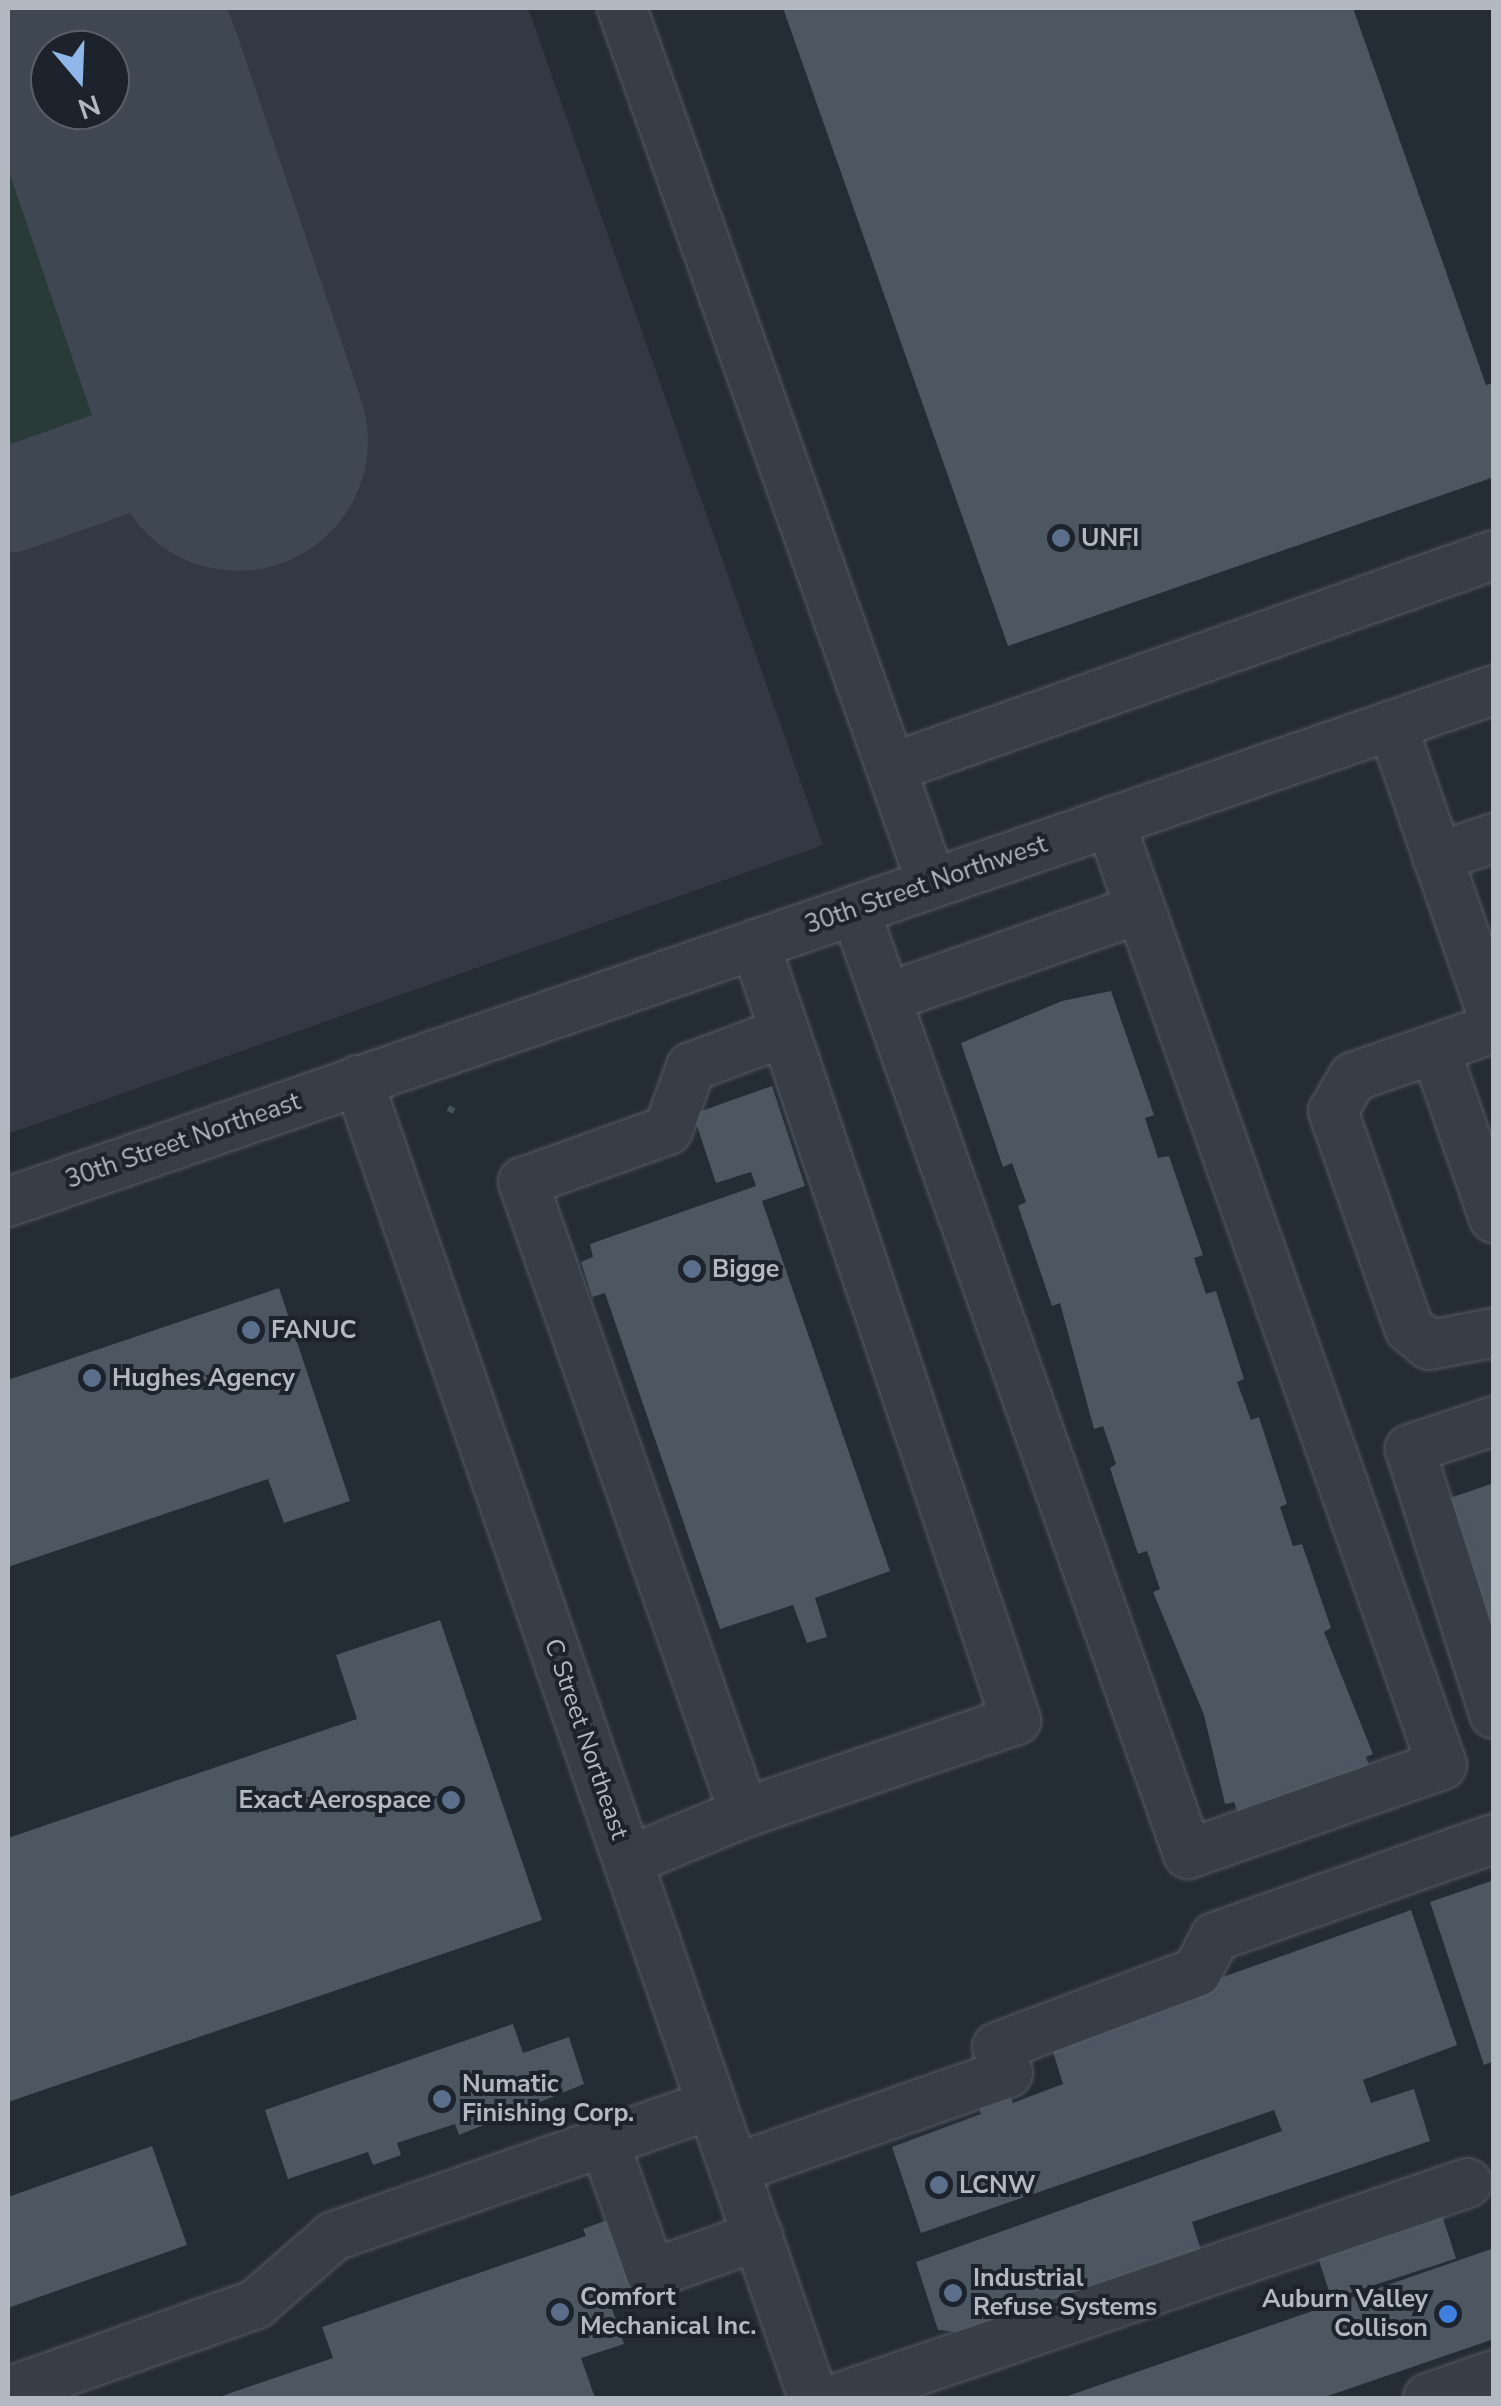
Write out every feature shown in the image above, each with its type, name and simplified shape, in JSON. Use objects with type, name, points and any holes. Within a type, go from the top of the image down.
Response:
[{"type":"street","points":[[622,8],[932,884]]},
{"type":"street","points":[[892,768],[1494,555]]},
{"type":"street","name":"30th Street Northwest","points":[[358,1080],[1494,690]]},
{"type":"street","points":[[1392,725],[1438,857],[1479,927],[1494,1018]]},
{"type":"street","points":[[854,910],[1188,1854],[1224,1842],[1442,1765],[1110,822]]},
{"type":"street","points":[[1438,857],[1494,838]]},
{"type":"street","points":[[886,998],[1140,908]]},
{"type":"street","points":[[628,1861],[744,1813],[1016,1720],[755,944]]},
{"type":"street","points":[[1494,1028],[1353,1077],[1334,1112],[1409,1328],[1429,1345],[1494,1332]]},
{"type":"street","points":[[744,1813],[523,1182],[668,1130],[691,1067],[785,1032]]},
{"type":"street","points":[[1435,1048],[1494,1218]]},
{"type":"street","name":"30th Street Northeast","points":[[8,1202],[358,1080]]},
{"type":"street","name":"C Street Northeast","points":[[358,1080],[814,2398]]},
{"type":"street","points":[[1494,1421],[1410,1449],[1494,1714]]},
{"type":"street","points":[[734,2169],[1008,2073],[996,2048],[1197,1972],[1216,1938],[1494,1839]]},
{"type":"street","points":[[8,2392],[256,2304],[334,2236],[712,2104]]},
{"type":"street","points":[[604,2142],[651,2274],[758,2236]]},
{"type":"street","points":[[838,2398],[1466,2183]]},
{"type":"street","points":[[1428,2398],[1494,2375]]},
{"type":"shaded area","points":[[8,8],[528,8],[823,845],[8,1134]]},
{"type":"shaded area","points":[[8,8],[30,73],[30,130],[49,130],[148,421],[8,484]]},
{"type":"building","points":[[783,8],[1353,8],[1486,385],[1494,383],[1494,477],[1008,646]]},
{"type":"building","points":[[1111,991],[1154,1115],[1145,1118],[1158,1158],[1169,1156],[1203,1255],[1194,1258],[1206,1294],[1216,1291],[1244,1379],[1237,1382],[1251,1420],[1259,1417],[1287,1504],[1280,1507],[1293,1546],[1302,1544],[1331,1628],[1324,1632],[1373,1754],[1366,1757],[1373,1776],[1241,1822],[1234,1802],[1225,1804],[1204,1715],[1153,1592],[1160,1589],[1147,1551],[1138,1554],[1110,1468],[1116,1464],[1103,1426],[1094,1429],[1060,1303],[1052,1306],[1018,1206],[1026,1202],[1012,1163],[1003,1167],[961,1043],[1062,1001]]},
{"type":"building","points":[[772,1086],[805,1186],[762,1201],[890,1571],[815,1598],[827,1637],[807,1643],[793,1605],[720,1629],[605,1293],[592,1297],[581,1262],[593,1257],[590,1244],[756,1186],[751,1172],[716,1183],[693,1114]]},
{"type":"building","points":[[279,1288],[350,1501],[284,1523],[268,1479],[8,1567],[8,1380]]},
{"type":"building","points":[[1494,1483],[1494,1659],[1438,1502]]},
{"type":"building","points":[[440,1620],[542,1920],[8,2102],[8,1838],[357,1719],[336,1655]]},
{"type":"building","points":[[1494,1880],[1494,2061],[1484,2065],[1430,1902]]},
{"type":"building","points":[[1411,1910],[1457,2045],[1363,2080],[1371,2103],[1414,2089],[1430,2141],[1192,2222],[1201,2250],[958,2332],[938,2330],[916,2262],[1282,2131],[1274,2110],[921,2233],[892,2147],[981,2114],[978,2103],[1009,2094],[1013,2103],[1063,2084],[1049,2039]]},
{"type":"building","points":[[513,2024],[523,2053],[569,2037],[584,2084],[459,2135],[455,2124],[397,2143],[401,2155],[373,2165],[368,2152],[288,2179],[265,2110]]},
{"type":"building","points":[[152,2146],[187,2245],[8,2308],[8,2197]]},
{"type":"building","points":[[1440,2209],[1456,2258],[1331,2299],[1315,2249]]},
{"type":"building","points":[[610,2219],[633,2289],[608,2297],[624,2344],[581,2358],[595,2398],[216,2398],[333,2358],[322,2327],[586,2236],[583,2229]]},
{"type":"building","points":[[1494,2248],[1494,2339],[1322,2398],[1062,2398]]},
{"type":"taxiway","points":[[8,500],[231,421]]},
{"type":"runway","points":[[130,124],[238,441]]},
{"type":"place","name":"UNFI","points":[[1061,538]]},
{"type":"place","name":"Bigge","points":[[692,1269]]},
{"type":"place","name":"FANUC","points":[[251,1330]]},
{"type":"place","name":"Hughes Agency","points":[[92,1378]]},
{"type":"place","name":"Exact Aerospace","points":[[451,1800]]},
{"type":"place","name":"Numatic Finishing Corp.","points":[[442,2099]]},
{"type":"place","name":"LCNW","points":[[939,2185]]},
{"type":"place","name":"Industrial Refuse Systems","points":[[953,2293]]},
{"type":"place","name":"Comfort Mechanical Inc.","points":[[560,2312]]},
{"type":"place","name":"Auburn Valley Collison","points":[[1448,2314]]}]
